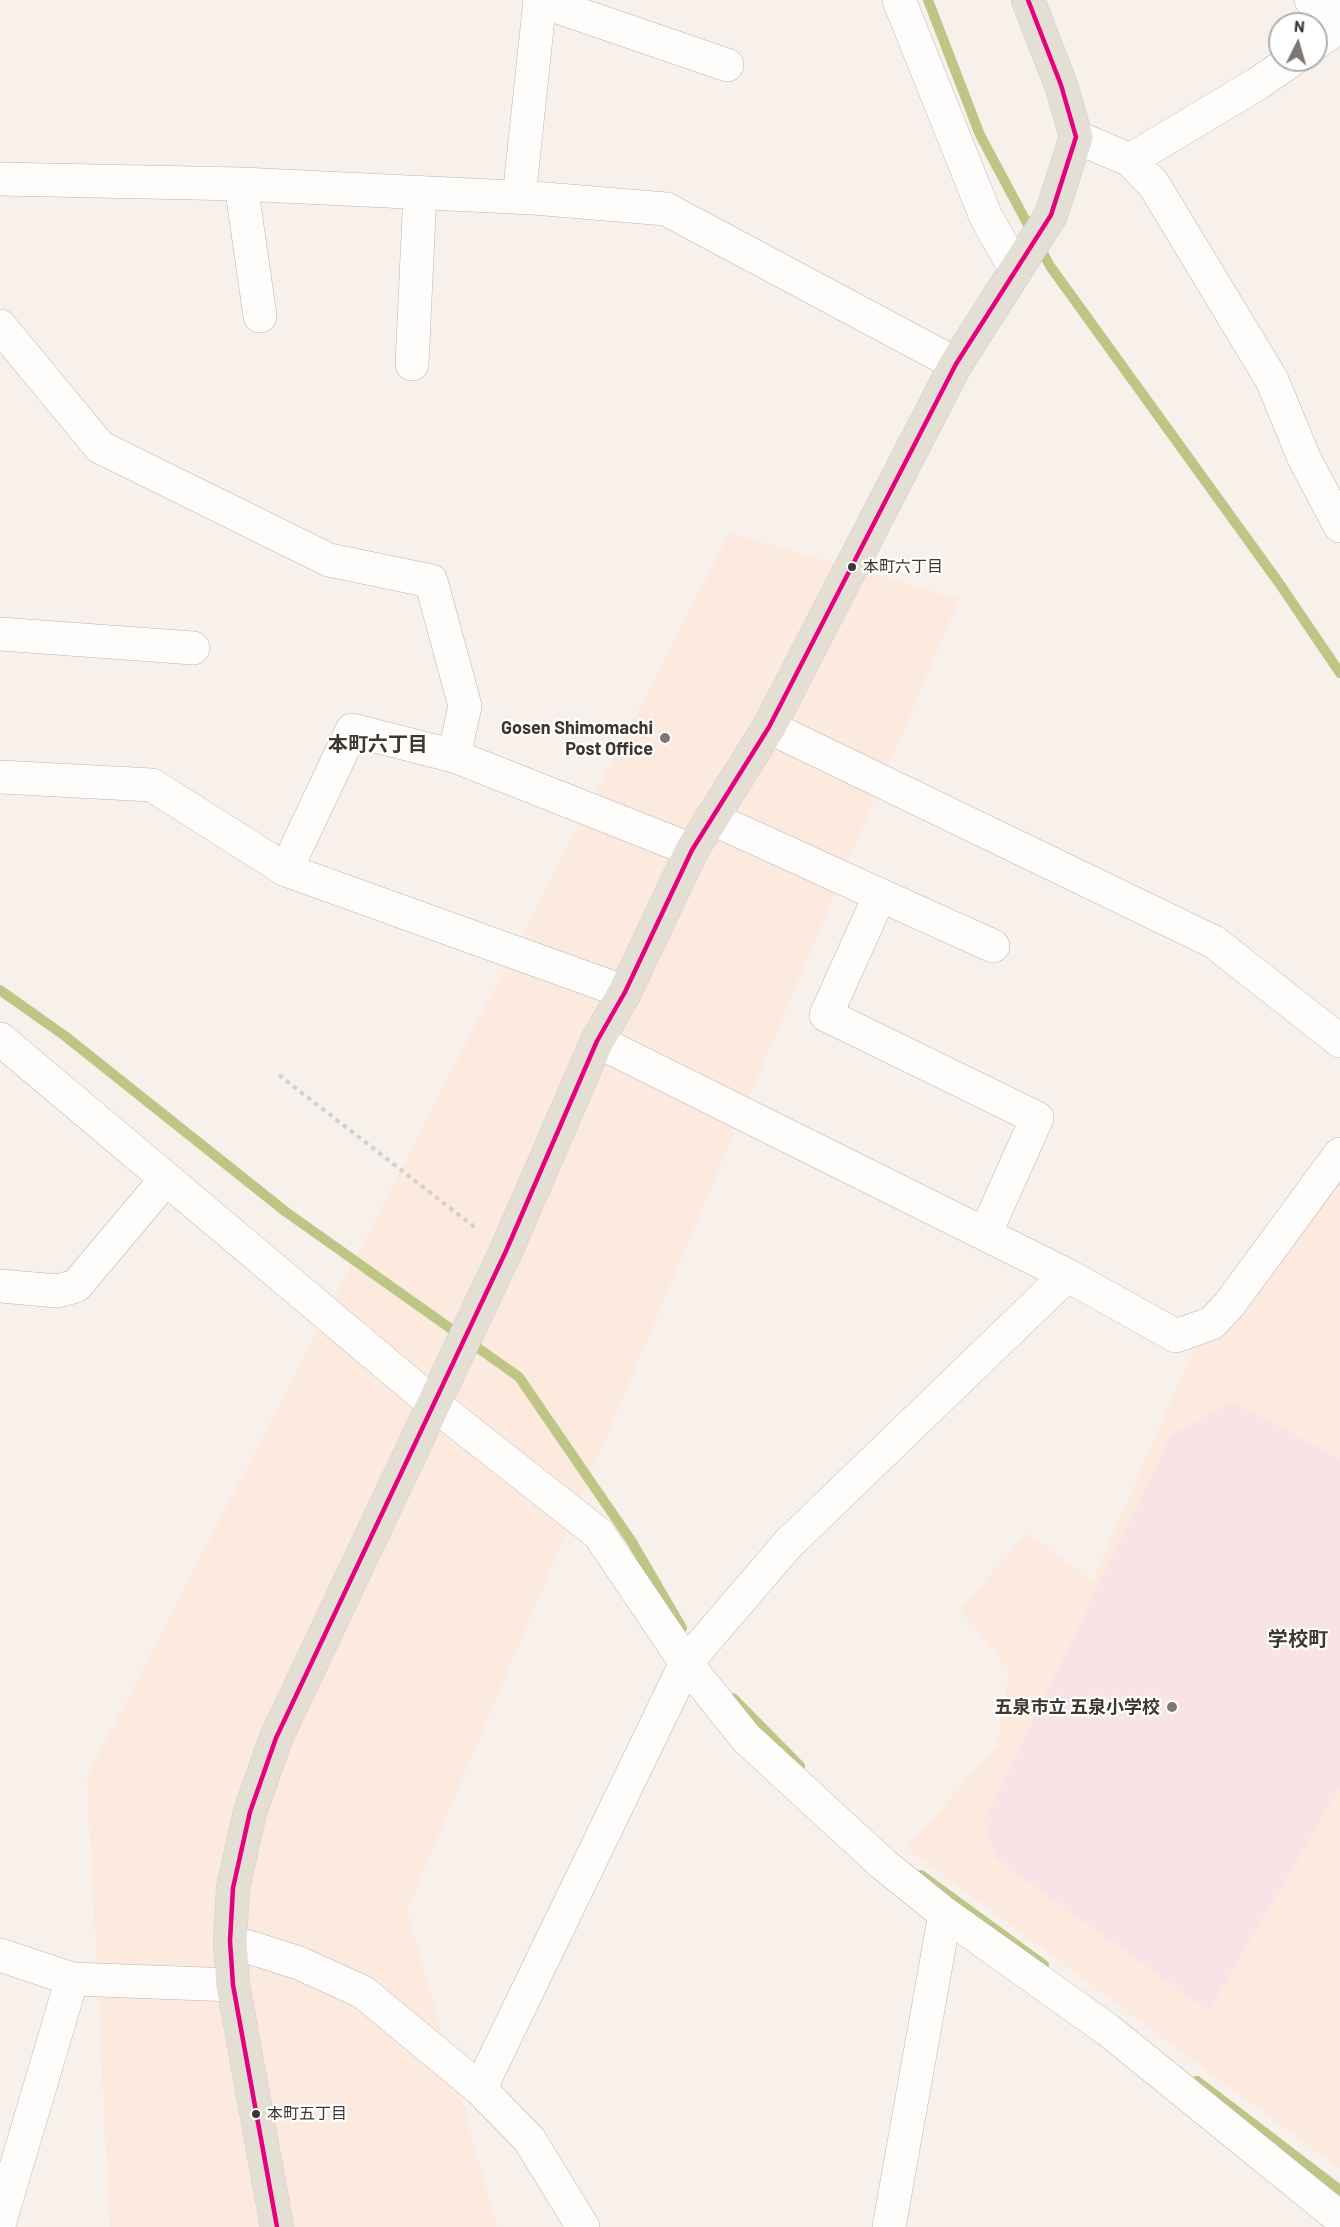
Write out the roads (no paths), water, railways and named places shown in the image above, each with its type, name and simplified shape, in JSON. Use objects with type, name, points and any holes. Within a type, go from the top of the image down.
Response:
[{"type":"main road","points":[[277,2227],[233,1985],[230,1941],[234,1888],[250,1812],[276,1738],[506,1251],[597,1041],[625,992],[692,850],[769,727],[956,364],[1051,215],[1076,137],[1061,85],[1028,0]]},
{"type":"street","points":[[519,198],[540,0],[727,65]]},
{"type":"street","points":[[899,0],[986,217],[1016,270]]},
{"type":"street","points":[[1311,0],[1340,16]]},
{"type":"street","points":[[1130,160],[1274,72]]},
{"type":"street","points":[[1076,137],[1130,160],[1154,185],[1272,380],[1304,458],[1340,526]]},
{"type":"street","points":[[0,179],[241,184],[519,198],[666,209],[956,364]]},
{"type":"street","points":[[241,184],[260,316]]},
{"type":"street","points":[[412,364],[420,194]]},
{"type":"street","points":[[0,326],[100,447],[329,560],[431,581],[465,706],[454,756]]},
{"type":"street","points":[[0,634],[193,648]]},
{"type":"street","points":[[769,727],[1214,942],[1340,1041]]},
{"type":"street","points":[[286,870],[352,730],[454,756],[692,850]]},
{"type":"street","points":[[0,777],[152,785],[286,870],[625,992]]},
{"type":"street","points":[[711,818],[993,946]]},
{"type":"street","points":[[880,895],[826,1015],[1037,1118],[985,1234]]},
{"type":"street","points":[[0,1039],[435,1405],[599,1534],[686,1663],[746,1738],[883,1864],[945,1914],[1108,2030],[1340,2218]]},
{"type":"street","points":[[597,1041],[1067,1275],[1176,1336],[1212,1323],[1229,1305],[1340,1154]]},
{"type":"street","points":[[0,1286],[57,1291],[76,1286],[166,1179]]},
{"type":"street","points":[[480,2089],[686,1663],[788,1544],[1067,1275]]},
{"type":"street","points":[[889,2227],[945,1914]]},
{"type":"street","points":[[230,1941],[299,1963],[363,1992],[480,2089],[529,2139],[583,2227]]},
{"type":"street","points":[[0,1955],[72,1979],[233,1985]]},
{"type":"street","points":[[0,2222],[72,1979]]},
{"type":"waterway","points":[[928,0],[980,135],[1050,266],[1279,583],[1340,673]]},
{"type":"waterway","points":[[0,990],[65,1036],[286,1212],[519,1377],[632,1542],[682,1628]]},
{"type":"waterway","points":[[733,1698],[800,1766]]},
{"type":"waterway","points":[[921,1875],[1044,1965]]},
{"type":"waterway","points":[[1197,2081],[1340,2190]]},
{"type":"place","name":"本町六丁目","points":[[852,567]]},
{"type":"place","name":"Gosen Shimomachi Post Office","points":[[665,738]]},
{"type":"place","name":"五泉市立 五泉小学校","points":[[1172,1707]]},
{"type":"place","name":"本町五丁目","points":[[256,2114]]},
{"type":"district","name":"本町六丁目","points":[[378,744]]},
{"type":"district","name":"学校町","points":[[1298,1639]]}]
